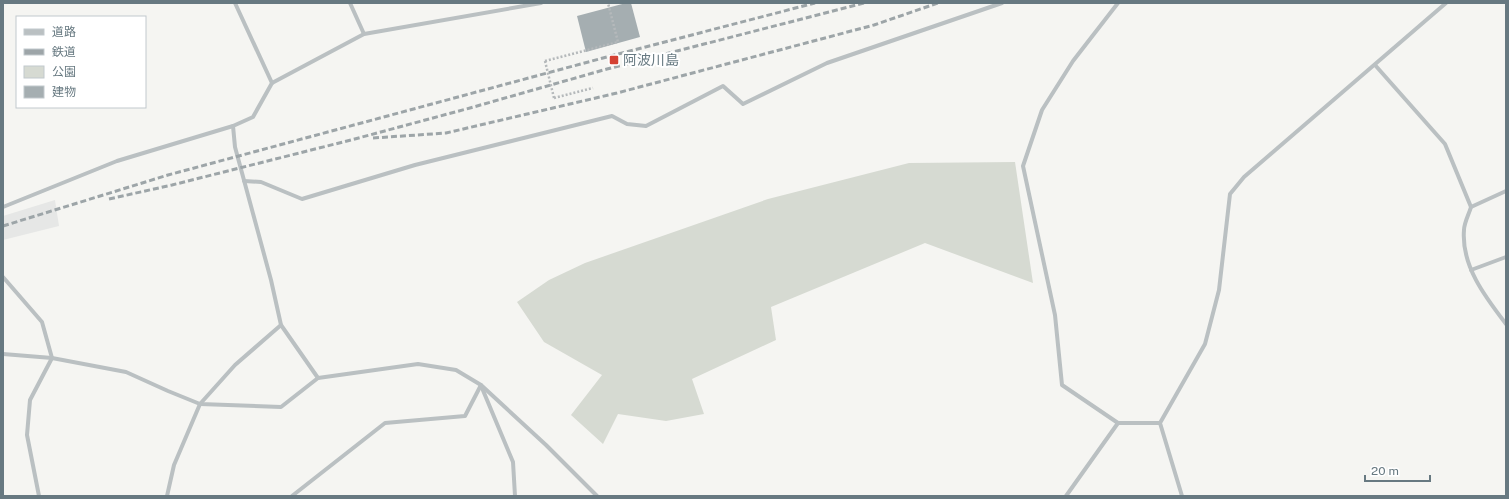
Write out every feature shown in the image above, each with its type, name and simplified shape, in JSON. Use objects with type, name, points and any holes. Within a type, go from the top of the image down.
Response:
[{"type":"street","points":[[235,3],[272,83]]},
{"type":"street","points":[[350,3],[364,34]]},
{"type":"street","points":[[3,207],[117,161],[233,126],[253,117],[272,83],[364,34],[541,3]]},
{"type":"street","points":[[244,181],[261,182],[302,199],[415,165],[612,116],[627,124],[646,126],[722,86],[743,104],[827,63],[1002,3]]},
{"type":"street","points":[[1118,3],[1073,61],[1042,110],[1023,166],[1055,315],[1062,385],[1118,423],[1160,424]]},
{"type":"street","points":[[1182,496],[1160,424],[1205,344],[1219,290],[1230,194],[1244,177],[1446,3]]},
{"type":"street","points":[[1375,65],[1445,144],[1471,207],[1464,229],[1465,252],[1471,270],[1491,305],[1506,324]]},
{"type":"street","points":[[233,126],[235,147],[272,280],[281,325],[318,378]]},
{"type":"street","points":[[1471,207],[1506,191]]},
{"type":"street","points":[[1471,270],[1506,257]]},
{"type":"street","points":[[3,278],[42,322],[52,358],[30,400],[27,435],[38,496]]},
{"type":"street","points":[[166,496],[174,465],[200,404],[235,366],[281,325]]},
{"type":"street","points":[[3,354],[52,358],[126,372],[200,404],[281,407],[318,378],[418,364],[456,370],[481,385],[546,445],[597,496]]},
{"type":"street","points":[[292,496],[385,423],[465,416],[481,385]]},
{"type":"street","points":[[481,385],[514,462],[515,496]]},
{"type":"street","points":[[1066,496],[1118,423]]},
{"type":"path","points":[[593,88],[554,98],[545,61],[618,42],[608,3]]},
{"type":"shaded area","points":[[55,200],[59,226],[3,240],[3,216]]},
{"type":"green space","points":[[1015,162],[1033,283],[925,243],[771,307],[776,340],[692,379],[704,414],[666,421],[618,414],[603,444],[571,415],[602,375],[544,342],[517,302],[549,280],[585,263],[768,199],[909,163]]},
{"type":"building","points":[[631,3],[640,37],[586,52],[577,16]]},
{"type":"railway","points":[[3,226],[168,175],[603,58],[815,3]]},
{"type":"railway","points":[[109,199],[172,185],[351,140],[607,69],[864,3]]},
{"type":"railway","points":[[373,138],[446,133],[617,93],[874,25],[938,3]]},
{"type":"place","name":"阿波川島","points":[[614,60]]}]
